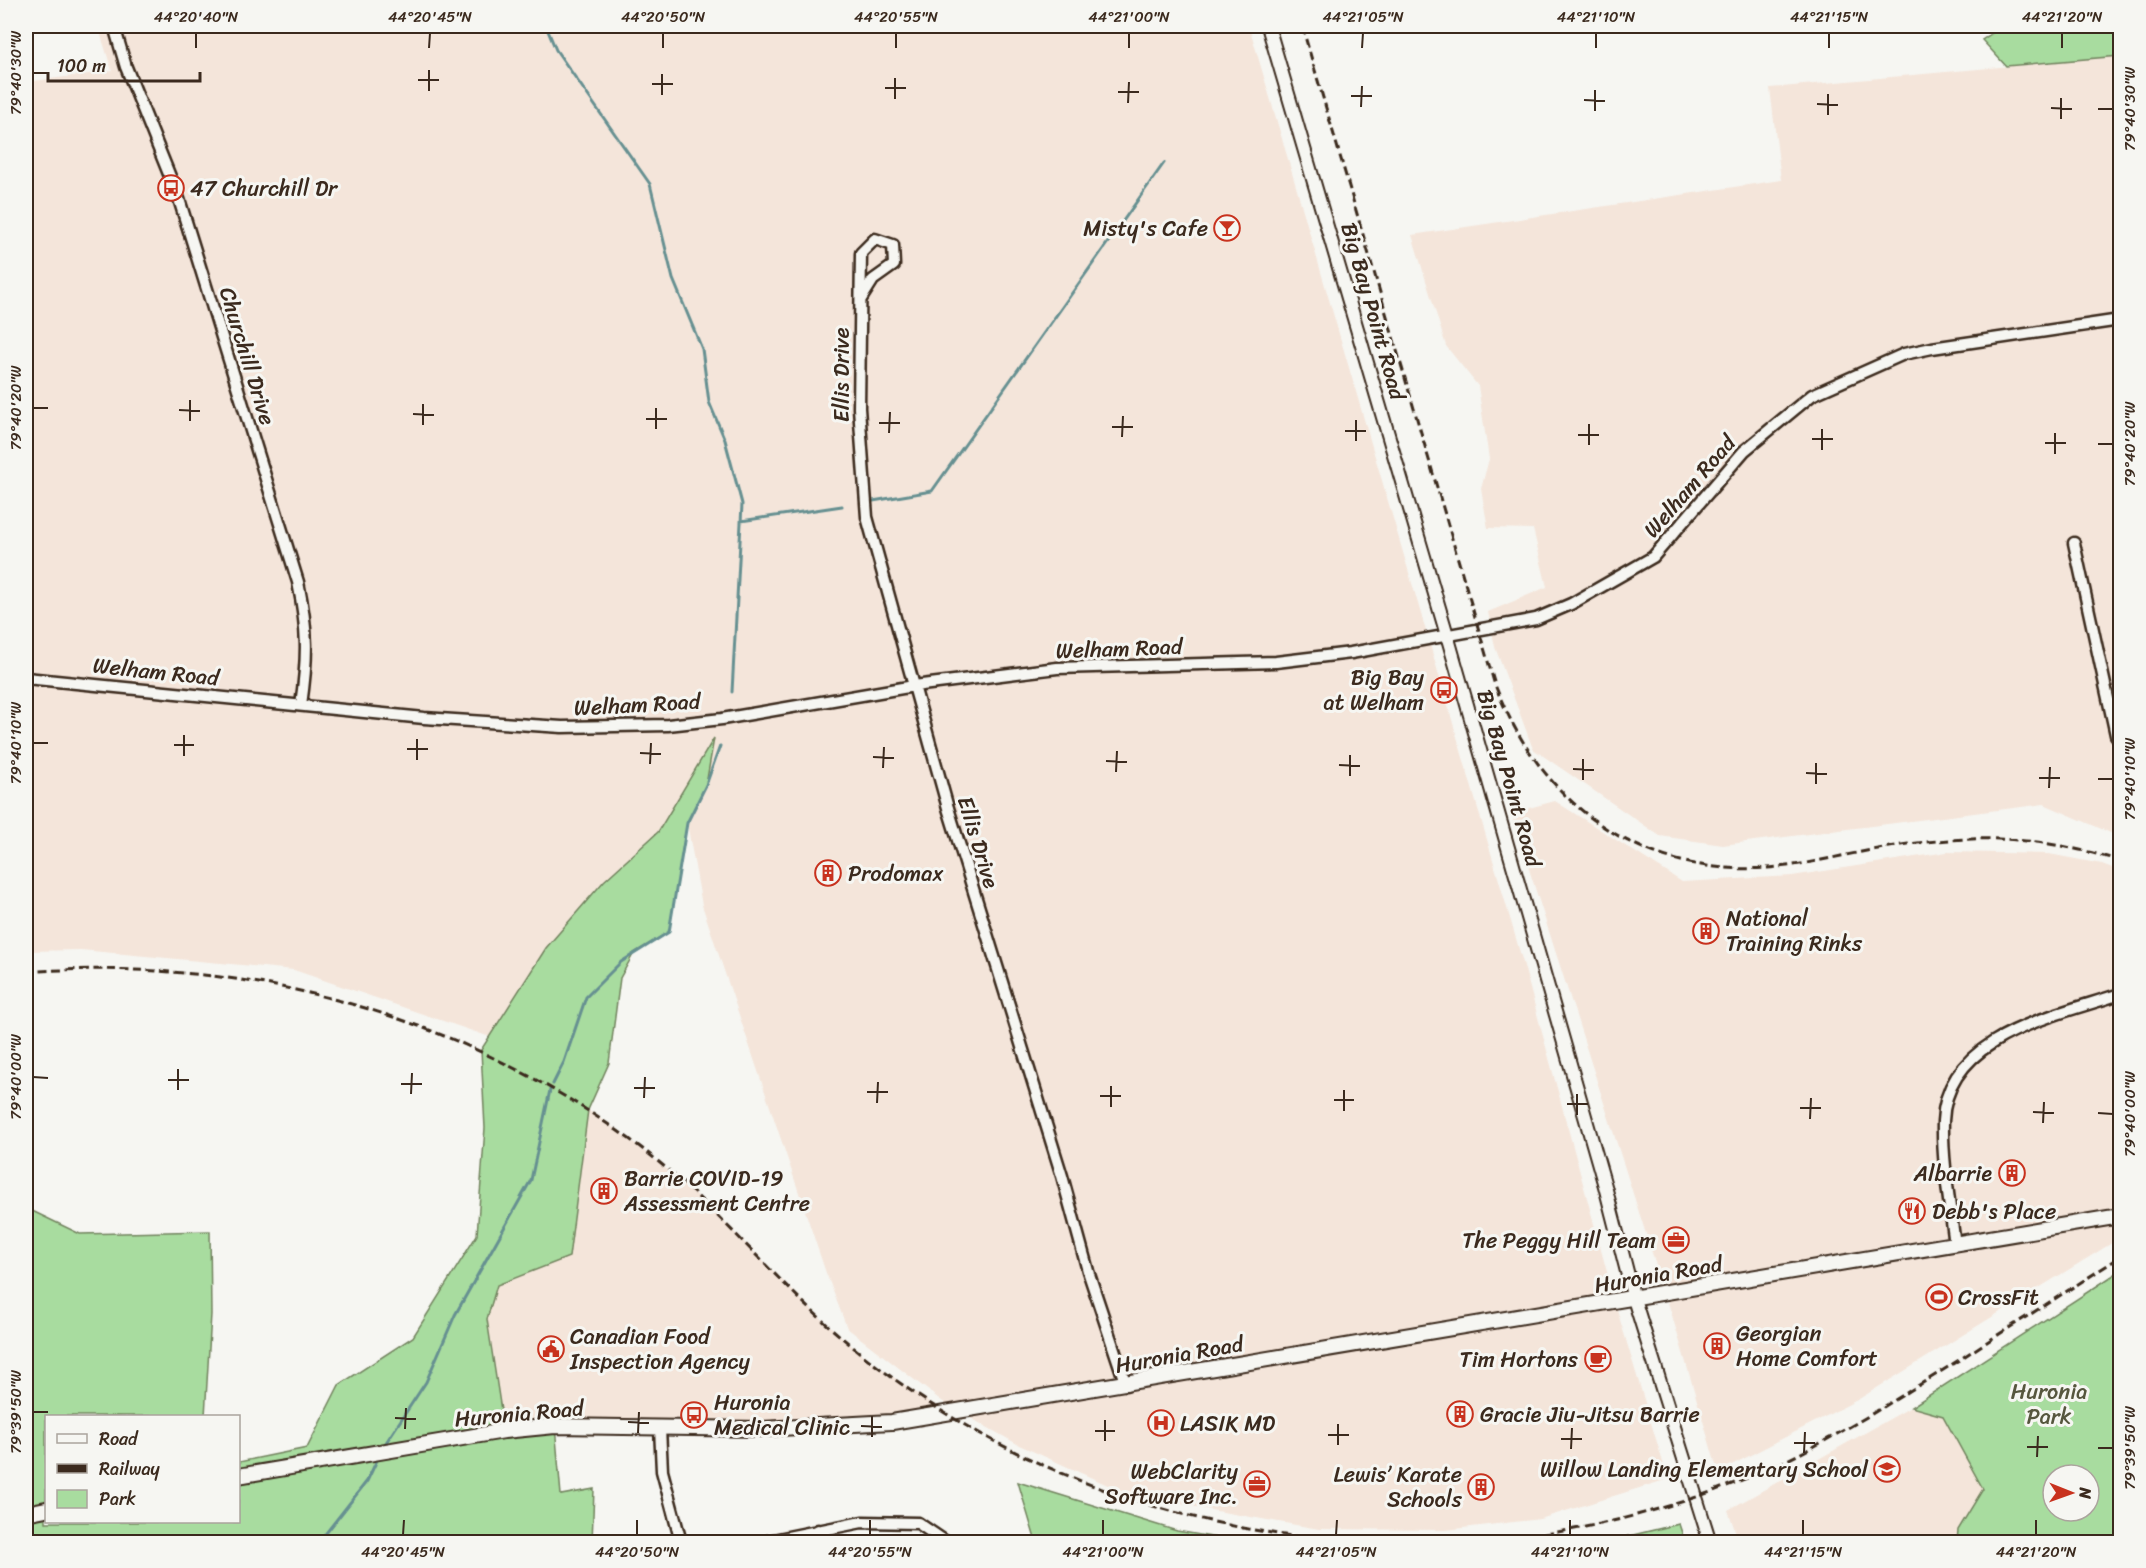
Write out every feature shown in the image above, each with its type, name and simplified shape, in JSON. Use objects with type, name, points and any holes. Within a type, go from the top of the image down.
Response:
[{"type":"main road","name":"Huronia Road","points":[[240,1476],[504,1431],[555,1426],[762,1429],[892,1422],[2121,1216]]},
{"type":"main road","points":[[26,1513],[45,1509]]},
{"type":"street","name":"Churchill Drive","points":[[114,26],[126,67],[179,199],[298,582],[307,625],[307,660],[301,705]]},
{"type":"street","name":"Big Bay Point Road","points":[[1268,26],[1447,635],[1601,1171],[1634,1299],[1710,1542]]},
{"type":"street","name":"Ellis Drive","points":[[861,299],[873,280],[894,265],[893,246],[875,239],[861,253],[859,408],[867,517],[948,808],[1062,1176],[1088,1271],[1126,1384]]},
{"type":"street","name":"Welham Road","points":[[26,678],[424,718],[562,727],[668,725],[722,719],[914,686],[1057,668],[1276,662],[1351,652],[1536,619],[1571,604],[1653,557],[1744,451],[1797,405],[1840,382],[1904,354],[2121,320]]},
{"type":"street","points":[[2074,543],[2116,735],[2121,740]]},
{"type":"street","points":[[1955,1245],[1945,1161],[1943,1119],[1953,1081],[1977,1052],[2010,1032],[2121,994]]},
{"type":"street","points":[[660,1428],[662,1471],[681,1542]]},
{"type":"street","points":[[763,1542],[862,1522],[918,1523],[946,1542]]},
{"type":"street","points":[[818,1530],[824,1542]]},
{"type":"shaded area","points":[[98,26],[1249,26],[1524,966],[1620,1320],[1668,1479],[1540,1519],[1446,1530],[1319,1529],[1211,1510],[1123,1492],[1019,1445],[947,1405],[847,1328],[825,1270],[702,905],[687,823],[706,785],[713,740],[658,832],[604,881],[546,948],[490,1037],[294,970],[81,950],[26,951],[26,82],[112,71]]},
{"type":"shaded area","points":[[2120,56],[2120,837],[2044,804],[1723,845],[1660,836],[1533,749],[1495,647],[1488,612],[1547,587],[1533,529],[1488,528],[1481,489],[1489,459],[1478,386],[1446,346],[1412,235],[1781,180],[1770,88]]},
{"type":"shaded area","points":[[1555,801],[1682,882],[1792,876],[1947,852],[2049,854],[2102,864],[2120,871],[2120,1238],[1859,1399],[1718,1472],[1671,1312],[1511,813]]},
{"type":"shaded area","points":[[588,1110],[628,1138],[691,1189],[810,1308],[861,1354],[946,1414],[892,1422],[504,1431],[487,1319],[497,1285],[569,1257]]},
{"type":"shaded area","name":"Willow Landing Elementary School","points":[[1911,1407],[1943,1415],[1983,1489],[1958,1529],[1957,1542],[1739,1542],[1728,1510]]},
{"type":"green space","points":[[2003,26],[2120,26],[2120,56],[2006,66],[1982,40]]},
{"type":"green space","points":[[714,738],[706,785],[687,823],[669,932],[634,953],[620,978],[609,1063],[588,1110],[569,1257],[497,1285],[487,1319],[504,1430],[555,1426],[561,1495],[594,1489],[592,1542],[26,1542],[26,1208],[80,1234],[210,1231],[211,1314],[205,1415],[45,1415],[45,1523],[240,1523],[240,1462],[307,1448],[339,1385],[413,1337],[477,1235],[485,1128],[481,1050],[546,948],[604,881],[658,832]]},
{"type":"green space","name":"Huronia Park","points":[[2120,1271],[2120,1542],[1957,1542],[1958,1530],[1983,1489],[1943,1416],[1911,1407]]},
{"type":"green space","points":[[1018,1482],[1177,1531],[1241,1542],[1036,1542]]},
{"type":"green space","points":[[1679,1524],[1685,1542],[1604,1542]]},
{"type":"waterway","points":[[546,26],[556,50],[650,184],[673,279],[702,349],[709,402],[725,440],[742,504],[732,692]]},
{"type":"waterway","points":[[873,501],[932,491],[1164,163]]},
{"type":"waterway","points":[[741,521],[842,506]]},
{"type":"waterway","points":[[553,1084],[564,1062],[586,997],[621,962],[669,932],[687,823],[706,785],[720,746]]},
{"type":"waterway","points":[[383,1447],[426,1382],[455,1315],[531,1180],[550,1090]]},
{"type":"waterway","points":[[319,1542],[367,1481],[378,1458]]},
{"type":"railway","points":[[1302,26],[1494,682],[1513,724],[1537,762],[1565,795],[1598,823],[1634,844],[1675,859],[1719,867],[1780,867],[1901,845],[1972,839],[2009,839],[2047,844],[2120,861]]},
{"type":"railway","points":[[26,972],[106,969],[185,973],[263,984],[340,1001],[415,1025],[487,1055],[558,1092],[625,1136],[680,1180],[832,1329],[887,1374],[946,1414],[1008,1448],[1072,1478],[1139,1502],[1207,1520],[1276,1534],[1347,1542]]},
{"type":"railway","points":[[1477,1542],[1552,1533],[1625,1518],[1696,1497],[1766,1470],[1813,1447],[1881,1408],[2120,1257]]},
{"type":"place","name":"47 Churchill Dr","points":[[171,188]]},
{"type":"place","name":"Misty's Cafe","points":[[1227,228]]},
{"type":"place","name":"Big Bay at Welham","points":[[1444,690]]},
{"type":"place","name":"Prodomax","points":[[828,873]]},
{"type":"place","name":"National Training Rinks","points":[[1706,931]]},
{"type":"place","name":"Albarrie","points":[[2012,1173]]},
{"type":"place","name":"Barrie COVID-19 Assessment Centre","points":[[604,1191]]},
{"type":"place","name":"Debb's Place","points":[[1912,1211]]},
{"type":"place","name":"The Peggy Hill Team","points":[[1676,1240]]},
{"type":"place","name":"CrossFit","points":[[1939,1297]]},
{"type":"place","name":"Georgian Home Comfort","points":[[1717,1346]]},
{"type":"place","name":"Canadian Food Inspection Agency","points":[[551,1349]]},
{"type":"place","name":"Tim Hortons","points":[[1598,1359]]},
{"type":"place","name":"Gracie Jiu-Jitsu Barrie","points":[[1460,1414]]},
{"type":"place","name":"Huronia Medical Clinic","points":[[694,1415]]},
{"type":"place","name":"LASIK MD","points":[[1161,1423]]},
{"type":"place","name":"Willow Landing Elementary School","points":[[1887,1469]]},
{"type":"place","name":"WebClarity Software Inc.","points":[[1257,1484]]},
{"type":"place","name":"Lewis’ Karate Schools","points":[[1481,1487]]}]
